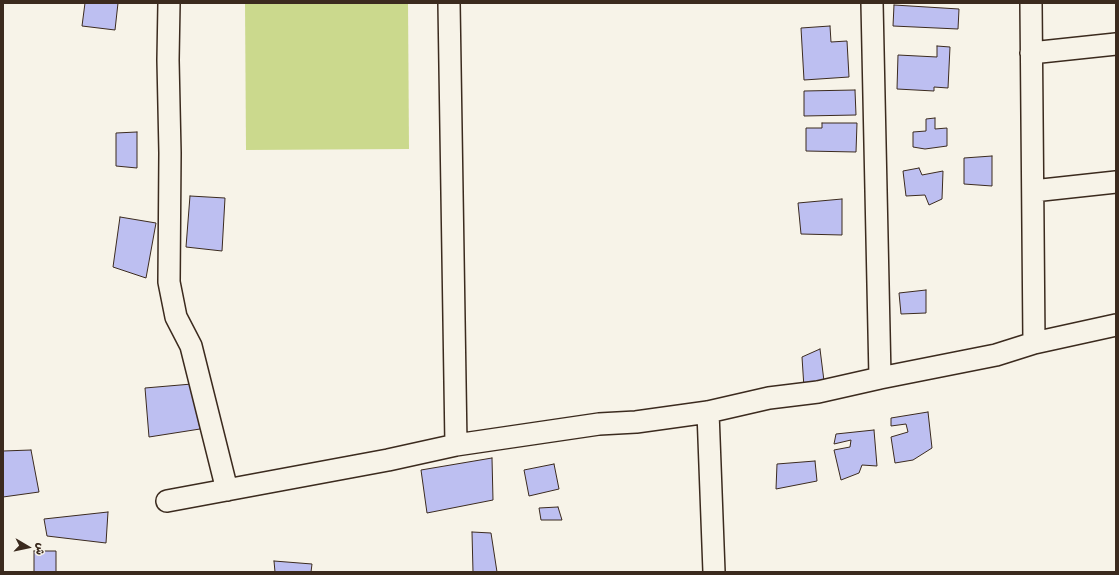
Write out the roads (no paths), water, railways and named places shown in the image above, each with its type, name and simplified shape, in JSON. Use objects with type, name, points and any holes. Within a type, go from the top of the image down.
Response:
[{"type":"street","points":[[169,3],[169,282],[176,317],[191,346],[227,490]]},
{"type":"street","points":[[449,3],[456,445]]},
{"type":"street","points":[[872,3],[880,378]]},
{"type":"street","points":[[1031,3],[1034,343]]},
{"type":"street","points":[[1032,53],[1116,44]]},
{"type":"street","points":[[1033,191],[1116,182]]},
{"type":"street","points":[[167,501],[388,460],[456,445],[599,424],[636,422],[708,412],[769,398],[818,392],[996,355],[1034,343],[1116,325]]},
{"type":"street","points":[[708,412],[714,572]]}]
